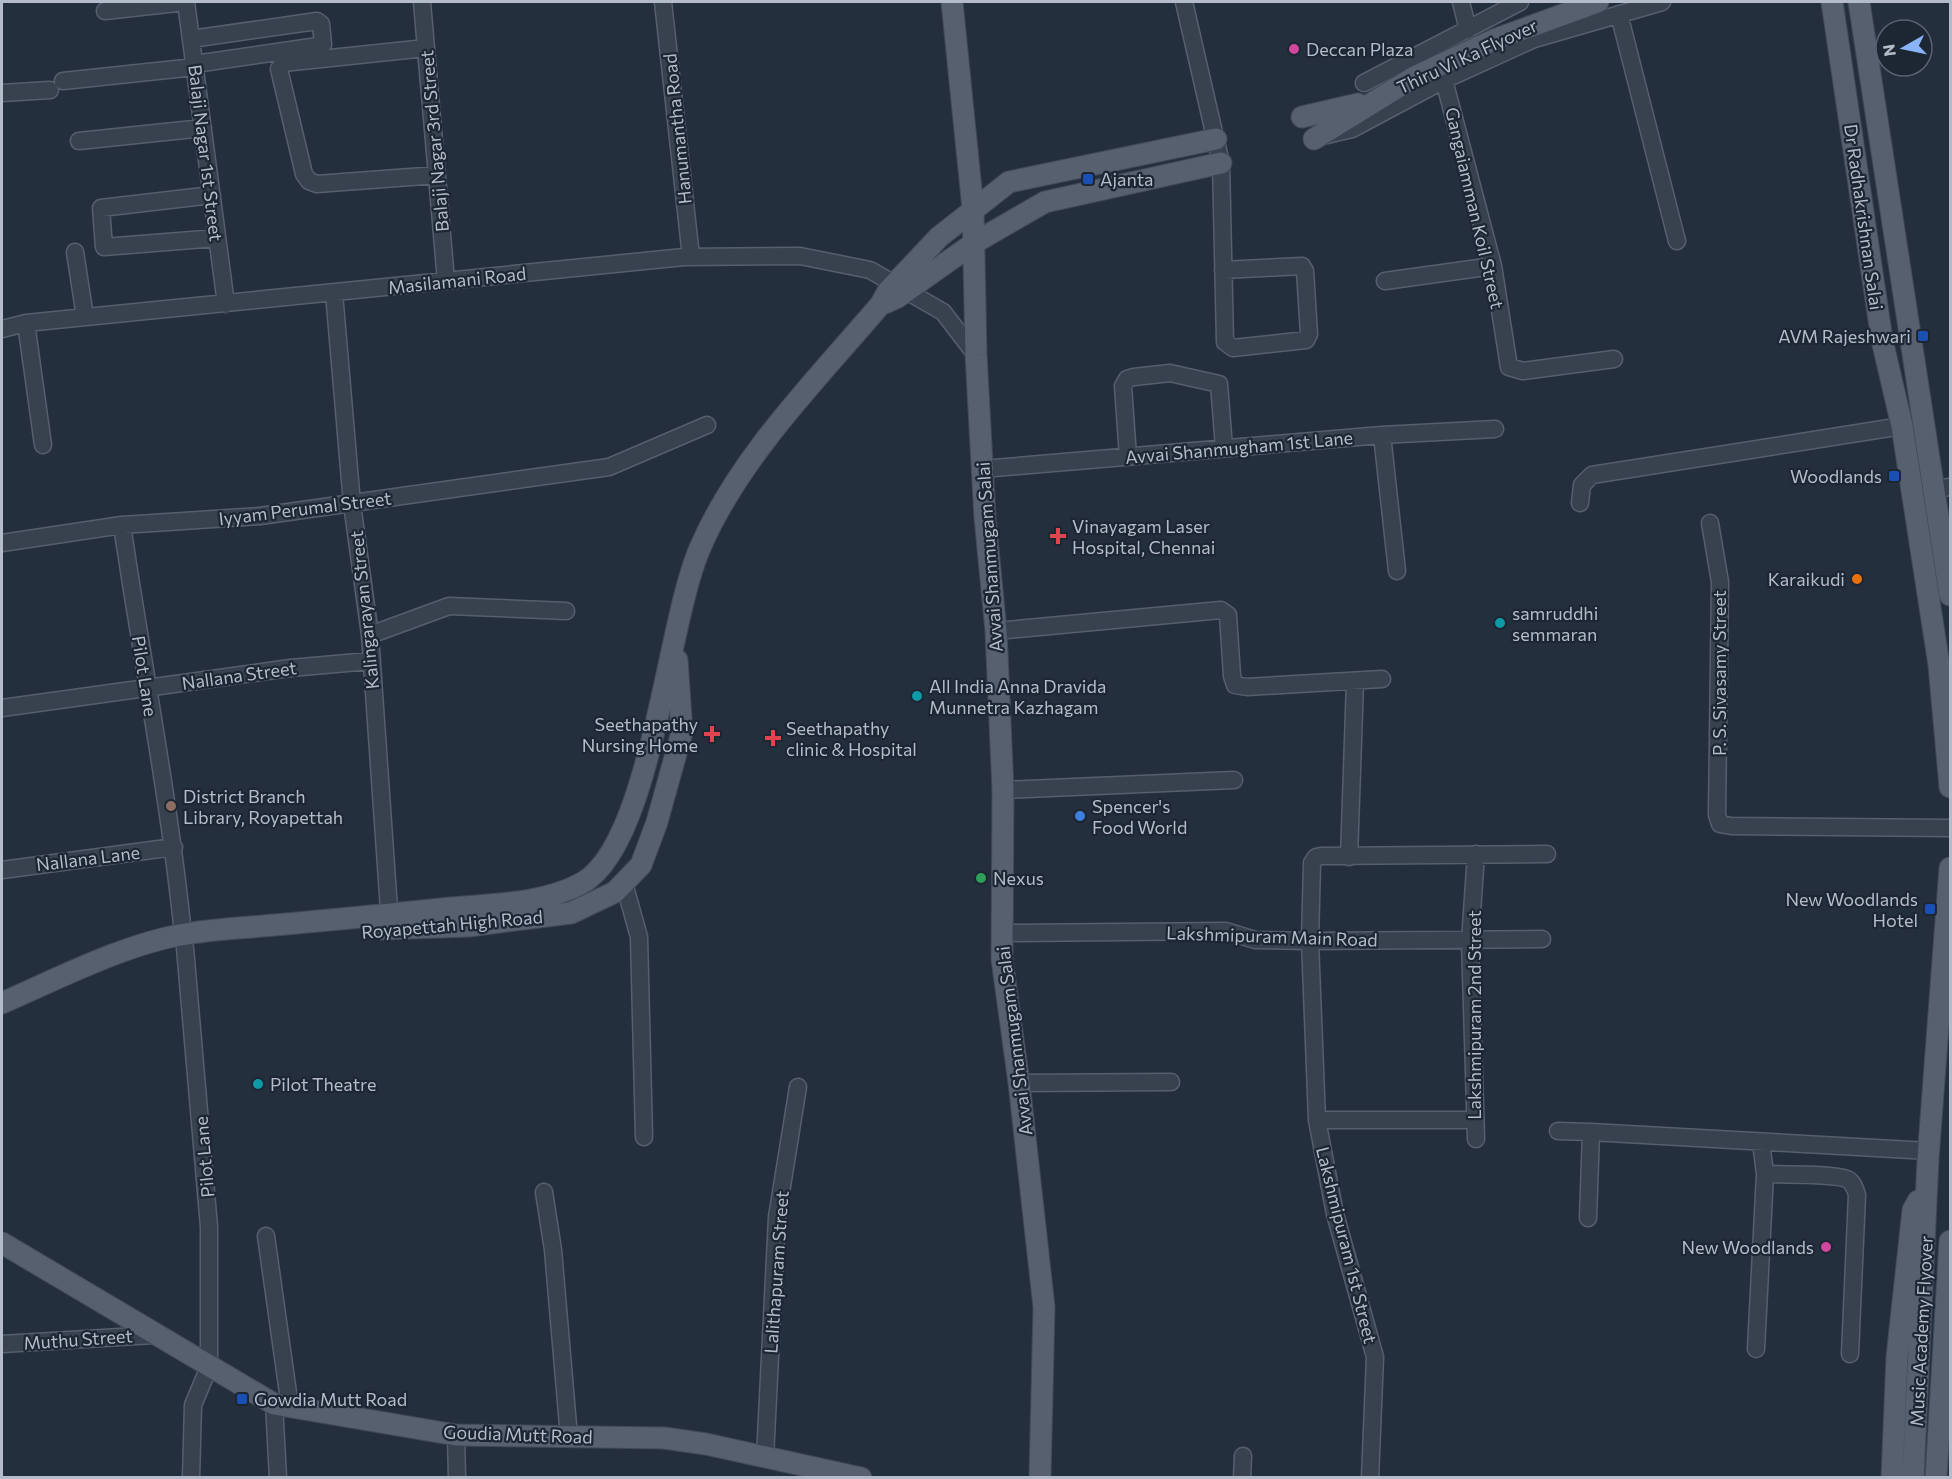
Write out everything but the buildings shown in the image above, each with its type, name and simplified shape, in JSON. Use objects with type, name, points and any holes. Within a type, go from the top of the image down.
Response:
[{"type":"main road","name":"Avvai Shanmugam Salai","points":[[952,2],[973,209],[976,355],[982,469],[996,631],[1003,790],[1002,959],[1020,1083],[1044,1307],[1040,1478]]},
{"type":"main road","name":"Thiru Vi Ka Flyover","points":[[1302,117],[1416,76],[1496,39],[1598,2]]},
{"type":"main road","name":"Dr Radhakrishnan Salai","points":[[1832,2],[1882,340],[1902,426],[1939,665],[1950,788]]},
{"type":"main road","name":"Dr Radhakrishnan Salai","points":[[1859,2],[1942,488],[1950,595]]},
{"type":"main road","name":"Thiru Vi Ka Flyover","points":[[1314,139],[1367,92]]},
{"type":"main road","points":[[900,288],[939,237],[1009,182],[1215,139]]},
{"type":"main road","points":[[675,644],[681,612],[699,549],[732,488],[780,423],[881,304],[900,288],[1045,202],[1221,163]]},
{"type":"main road","name":"Royapettah High Road","points":[[390,921],[469,926],[571,913],[615,892],[641,865],[657,822],[682,732],[675,644]]},
{"type":"main road","name":"Royapettah High Road","points":[[2,1003],[111,956],[390,921],[554,894],[584,883],[614,851],[632,808],[675,644]]},
{"type":"main road","points":[[1892,1478],[1898,1357],[1914,1210],[1927,1184],[1950,868]]},
{"type":"main road","name":"Royapettah High Road","points":[[2,1017],[122,963],[185,947]]},
{"type":"main road","name":"Music Academy Flyover","points":[[1913,1478],[1927,1184]]},
{"type":"main road","name":"Music Academy Flyover","points":[[1936,1478],[1950,1241]]},
{"type":"main road","name":"Goudia Mutt Road","points":[[2,1243],[154,1335],[282,1406],[456,1435],[664,1438],[765,1457],[814,1473],[858,1477]]},
{"type":"street","points":[[105,11],[186,2]]},
{"type":"street","name":"Balaji Nagar 1st Street","points":[[186,2],[226,304]]},
{"type":"street","name":"Balaji Nagar 3rd Street","points":[[422,2],[446,281]]},
{"type":"street","name":"Hanumantha Road","points":[[663,2],[691,257]]},
{"type":"street","points":[[1184,2],[1221,163],[1223,270],[1227,345],[1233,348],[1306,340],[1309,334],[1305,271],[1302,266],[1223,270]]},
{"type":"street","points":[[1461,2],[1468,30]]},
{"type":"street","points":[[1367,92],[1468,30],[1520,2]]},
{"type":"street","points":[[1314,139],[1352,129],[1444,80],[1534,39],[1662,2]]},
{"type":"street","points":[[1619,14],[1677,241]]},
{"type":"street","points":[[2,93],[195,66],[323,44],[321,24],[317,21],[191,39]]},
{"type":"street","points":[[426,48],[283,63],[279,69],[304,174],[309,181],[317,184],[437,174]]},
{"type":"street","name":"Gangaiamman Koil Street","points":[[1444,80],[1492,266],[1507,362],[1512,369],[1523,371],[1614,359]]},
{"type":"street","points":[[79,141],[203,128]]},
{"type":"street","points":[[212,195],[105,206],[99,212],[106,249],[217,238]]},
{"type":"street","points":[[75,252],[85,318]]},
{"type":"street","name":"Masilamani Road","points":[[2,329],[26,323],[691,257],[800,256],[870,270],[943,312],[976,355]]},
{"type":"street","points":[[1385,281],[1492,266]]},
{"type":"street","name":"Kalingarayan Street","points":[[334,293],[352,504],[370,635],[370,661],[390,921]]},
{"type":"street","points":[[26,323],[43,445]]},
{"type":"street","points":[[1128,457],[1123,386],[1127,379],[1134,377],[1170,373],[1219,384],[1224,448]]},
{"type":"street","name":"Iyyam Perumal Street","points":[[2,543],[122,525],[260,516],[609,467],[707,425]]},
{"type":"street","points":[[1580,503],[1579,494],[1582,485],[1592,475],[1902,426]]},
{"type":"street","name":"Avvai Shanmugham 1st Lane","points":[[982,469],[1382,435],[1495,429]]},
{"type":"street","points":[[1382,435],[1397,571]]},
{"type":"street","name":"P. S. Sivasamy Street","points":[[1710,523],[1720,582],[1717,815],[1720,824],[1731,826],[1950,828]]},
{"type":"street","name":"Pilot Lane","points":[[122,525],[146,689],[174,847],[185,947],[209,1227],[209,1367]]},
{"type":"street","points":[[370,635],[449,606],[566,611]]},
{"type":"street","points":[[996,631],[1217,609],[1226,611],[1232,676],[1235,685],[1247,687],[1382,679]]},
{"type":"street","name":"Nallana Street","points":[[2,708],[290,668],[370,661]]},
{"type":"street","points":[[1355,682],[1349,856],[1547,854]]},
{"type":"street","points":[[1003,790],[1234,780]]},
{"type":"street","name":"Nallana Lane","points":[[2,870],[174,847]]},
{"type":"street","name":"Lakshmipuram 2nd Street","points":[[1476,854],[1470,941],[1476,1139]]},
{"type":"street","name":"Lakshmipuram 1st Street","points":[[1349,856],[1316,857],[1312,863],[1310,941],[1317,1120],[1335,1214],[1375,1357],[1370,1478]]},
{"type":"street","points":[[624,883],[639,937],[644,1137]]},
{"type":"street","name":"Lakshmipuram Main Road","points":[[1003,933],[1226,931],[1255,939],[1310,941],[1542,939]]},
{"type":"street","points":[[1020,1083],[1171,1082]]},
{"type":"street","name":"Lalithapuram Street","points":[[765,1457],[777,1217],[798,1087]]},
{"type":"street","points":[[1317,1120],[1474,1120]]},
{"type":"street","points":[[1558,1131],[1929,1151]]},
{"type":"street","points":[[1588,1218],[1591,1132]]},
{"type":"street","points":[[1756,1349],[1765,1174],[1761,1142]]},
{"type":"street","points":[[1765,1174],[1844,1178],[1853,1184],[1857,1195],[1850,1354]]},
{"type":"street","points":[[544,1192],[555,1262],[569,1437]]},
{"type":"street","points":[[266,1236],[282,1406],[278,1478]]},
{"type":"street","name":"Muthu Street","points":[[2,1344],[154,1335]]},
{"type":"street","points":[[191,1478],[192,1405],[209,1367]]},
{"type":"street","points":[[456,1435],[457,1478]]},
{"type":"street","points":[[1242,1478],[1243,1456]]},
{"type":"place","name":"Deccan Plaza","points":[[1294,49]]},
{"type":"place","name":"Ajanta","points":[[1088,179]]},
{"type":"place","name":"AVM Rajeshwari","points":[[1923,336]]},
{"type":"place","name":"Woodlands","points":[[1894,476]]},
{"type":"place","name":"Vinayagam Laser Hospital, Chennai","points":[[1058,536]]},
{"type":"place","name":"Karaikudi","points":[[1857,579]]},
{"type":"place","name":"samruddhi semmaran","points":[[1500,623]]},
{"type":"place","name":"All India Anna Dravida Munnetra Kazhagam","points":[[917,696]]},
{"type":"place","name":"Seethapathy Nursing Home","points":[[712,734]]},
{"type":"place","name":"Seethapathy clinic & Hospital","points":[[773,738]]},
{"type":"place","name":"District Branch Library, Royapettah","points":[[171,806]]},
{"type":"place","name":"Spencer's Food World","points":[[1080,816]]},
{"type":"place","name":"Nexus","points":[[981,878]]},
{"type":"place","name":"New Woodlands Hotel","points":[[1930,909]]},
{"type":"place","name":"Pilot Theatre","points":[[258,1084]]},
{"type":"place","name":"New Woodlands","points":[[1826,1247]]},
{"type":"place","name":"Gowdia Mutt Road","points":[[242,1399]]}]
